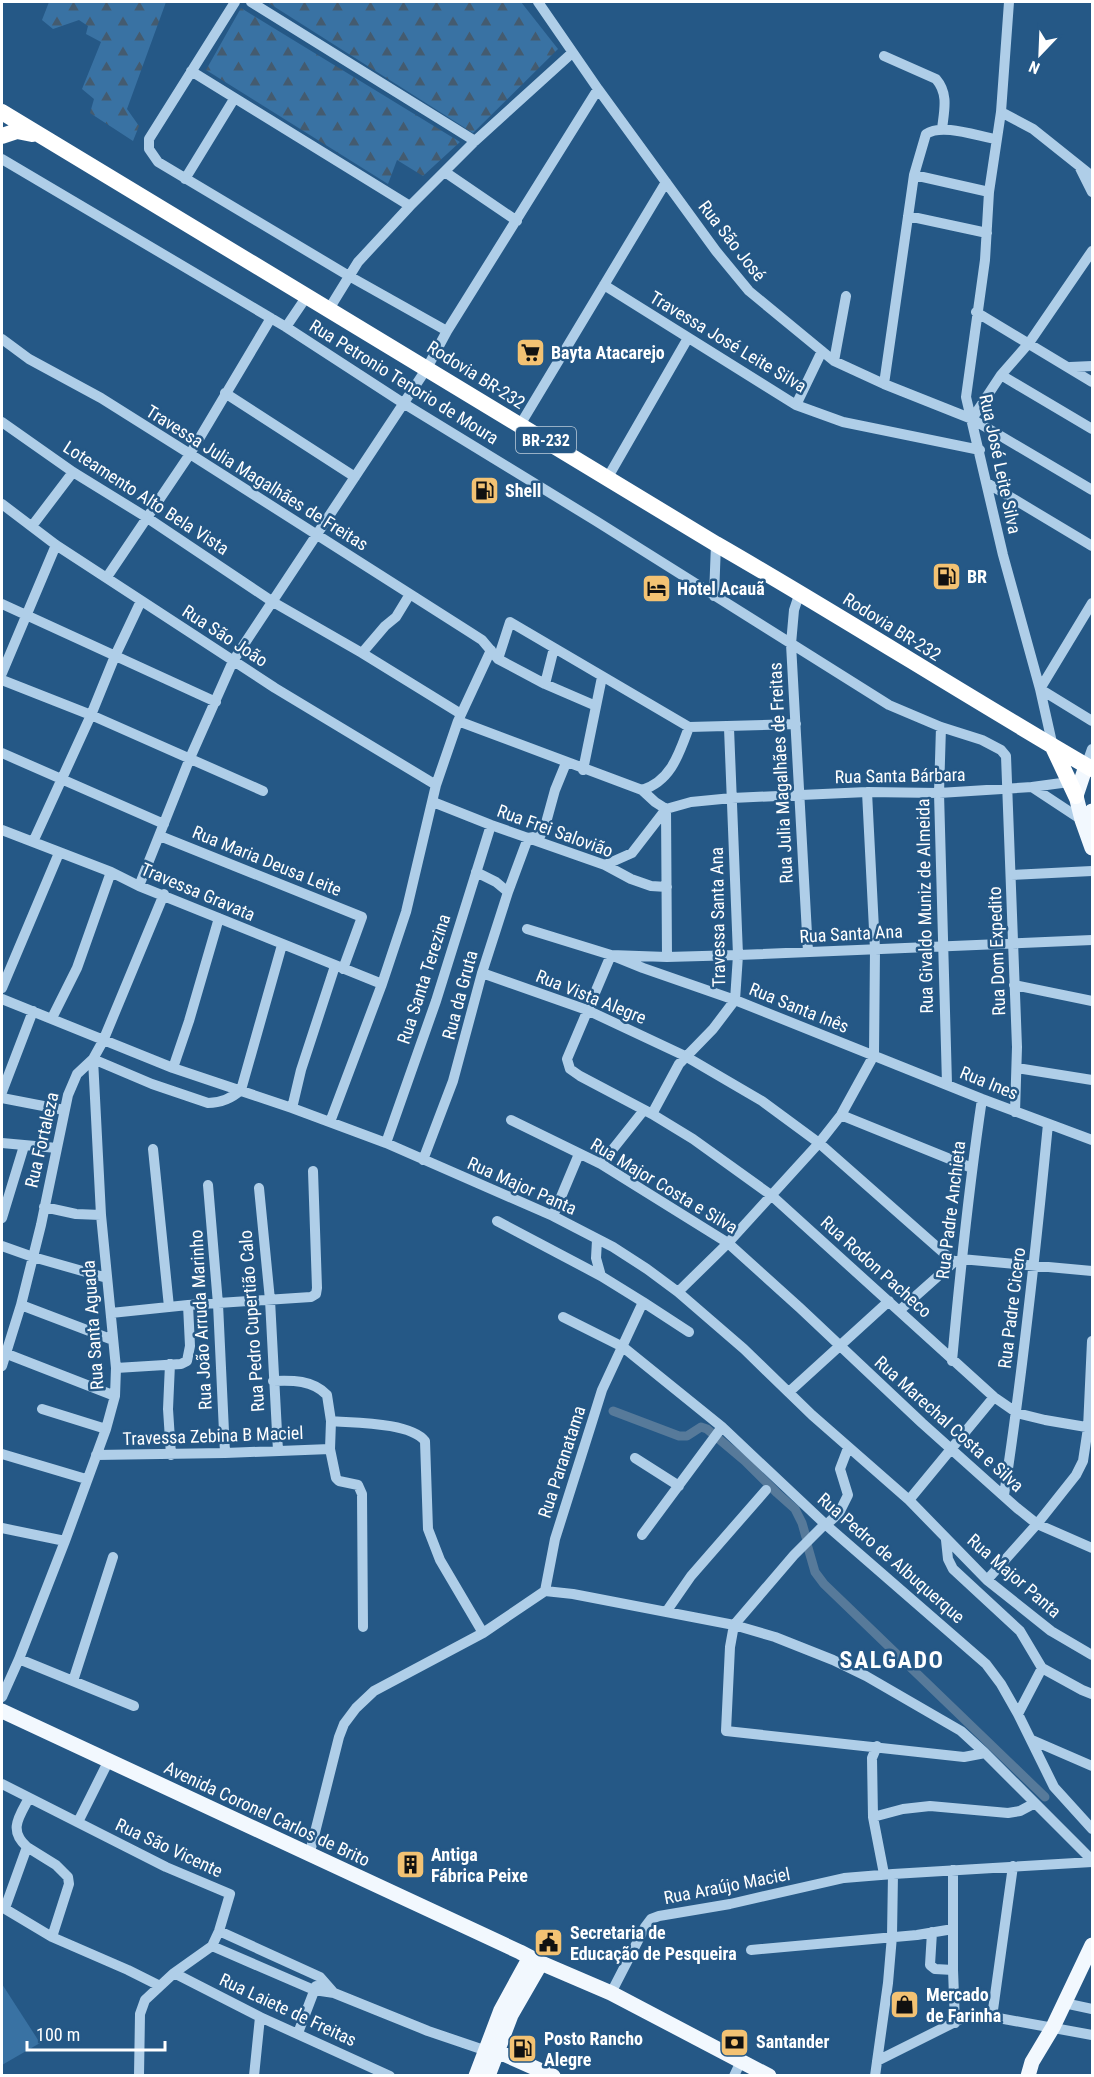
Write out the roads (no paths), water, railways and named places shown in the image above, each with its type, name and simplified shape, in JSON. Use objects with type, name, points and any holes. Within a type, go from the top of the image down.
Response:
[{"type":"highway","name":"Rodovia BR-232","points":[[2,112],[800,592],[845,622],[1053,747]]},
{"type":"highway","points":[[2,136],[17,131],[38,134]]},
{"type":"highway","points":[[1053,747],[1072,789]]},
{"type":"highway","name":"BR-232","points":[[1053,747],[1089,767]]},
{"type":"main road","points":[[1089,767],[1072,789],[1090,826]]},
{"type":"main road","name":"Avenida Coronel Carlos de Brito","points":[[2,1712],[309,1856],[611,1993],[769,2076]]},
{"type":"main road","points":[[1028,2076],[1036,2054],[1053,2027],[1092,1945]]},
{"type":"main road","points":[[476,2076],[489,2050],[501,2010],[535,1960]]},
{"type":"main road","points":[[488,2076],[489,2050]]},
{"type":"main road","points":[[489,2050],[553,2076]]},
{"type":"street","points":[[235,2],[149,138],[149,149],[153,156],[185,179],[447,331]]},
{"type":"street","points":[[251,2],[475,141]]},
{"type":"street","name":"Rua São José","points":[[538,2],[572,53],[716,251],[749,291],[834,361],[884,384],[972,418],[1092,490]]},
{"type":"street","name":"Rua José Leite Silva","points":[[1009,2],[1001,112],[989,192],[985,260],[966,397],[1009,581],[1040,689],[1053,747]]},
{"type":"street","points":[[329,309],[358,262],[410,206],[475,141],[572,53]]},
{"type":"street","points":[[884,56],[936,79],[942,86],[945,95],[942,129]]},
{"type":"street","points":[[191,71],[410,206]]},
{"type":"street","points":[[139,886],[190,758],[233,661],[427,368],[447,331],[598,89]]},
{"type":"street","points":[[185,179],[234,99]]},
{"type":"street","points":[[1001,112],[1033,129],[1092,176]]},
{"type":"street","points":[[884,384],[914,175],[926,134],[931,130],[942,129],[996,139]]},
{"type":"street","name":"Rua Petronio Tenorio de Moura","points":[[2,159],[286,327],[403,403],[889,705],[941,727]]},
{"type":"street","points":[[1078,165],[1092,192]]},
{"type":"street","points":[[445,172],[517,220]]},
{"type":"street","points":[[914,175],[989,192]]},
{"type":"street","points":[[520,425],[666,182]]},
{"type":"street","points":[[908,216],[987,233]]},
{"type":"street","points":[[972,418],[1000,375],[1029,342],[1092,251]]},
{"type":"street","name":"Travessa José Leite Silva","points":[[604,285],[796,405],[843,422],[980,450]]},
{"type":"street","points":[[286,327],[307,296]]},
{"type":"street","points":[[834,361],[846,296]]},
{"type":"street","points":[[976,312],[1092,382]]},
{"type":"street","points":[[107,577],[190,454],[271,318]]},
{"type":"street","points":[[608,477],[688,338]]},
{"type":"street","name":"Travessa Julia Magalhães de Freitas","points":[[2,339],[29,359],[101,398],[411,594],[475,635],[495,654],[545,684],[596,706]]},
{"type":"street","points":[[796,405],[822,351]]},
{"type":"street","points":[[1070,367],[1092,366]]},
{"type":"street","points":[[1000,375],[1092,429]]},
{"type":"street","points":[[225,393],[355,477]]},
{"type":"street","name":"Loteamento Alto Bela Vista","points":[[2,422],[73,472],[146,517],[273,602]]},
{"type":"street","points":[[32,526],[73,472]]},
{"type":"street","points":[[987,483],[1092,546]]},
{"type":"street","name":"Rua São João","points":[[2,504],[56,544],[233,661],[436,785]]},
{"type":"street","points":[[2,673],[56,544]]},
{"type":"street","points":[[714,597],[717,544]]},
{"type":"street","name":"Rua Julia Magalhães de Freitas","points":[[800,592],[794,610],[791,644],[808,952]]},
{"type":"street","points":[[362,653],[396,616],[411,594]]},
{"type":"street","points":[[33,843],[141,601]]},
{"type":"street","points":[[273,602],[362,653],[460,717],[583,770],[642,790],[666,809]]},
{"type":"street","points":[[1092,603],[1040,689],[1092,721]]},
{"type":"street","points":[[2,604],[216,702]]},
{"type":"street","points":[[330,1122],[382,984],[406,912],[436,785],[460,717],[510,622],[689,728],[796,724]]},
{"type":"street","points":[[545,684],[554,648]]},
{"type":"street","points":[[583,770],[602,677]]},
{"type":"street","points":[[2,680],[92,715],[263,791]]},
{"type":"street","name":"Rua Dom Expedito","points":[[941,727],[982,740],[1001,750],[1006,756],[1014,944],[1016,1112]]},
{"type":"street","name":"Rua Givaldo Muniz de Almeida","points":[[941,727],[939,793],[946,1084]]},
{"type":"street","points":[[642,790],[657,785],[665,776],[675,762],[689,728]]},
{"type":"street","name":"Travessa Santa Ana","points":[[601,1164],[648,1112],[685,1056],[713,1029],[735,1000],[738,955],[729,728]]},
{"type":"street","points":[[1089,767],[1092,749]]},
{"type":"street","points":[[2,753],[164,824]]},
{"type":"street","points":[[528,838],[540,836],[544,830],[555,790],[566,763]]},
{"type":"street","points":[[1032,787],[1090,826]]},
{"type":"street","name":"Rua Santa Bárbara","points":[[732,798],[867,792],[939,793],[1032,787],[1072,789]]},
{"type":"street","points":[[678,1292],[728,1242],[819,1143],[841,1115],[874,1055],[874,949],[867,792]]},
{"type":"street","points":[[605,865],[632,853],[666,809],[691,802],[732,798]]},
{"type":"street","name":"Rua Frei Salovião","points":[[433,802],[490,825],[605,865],[631,879],[651,886],[667,886]]},
{"type":"street","points":[[666,809],[667,957]]},
{"type":"street","name":"Rua Santa Terezina","points":[[386,1143],[436,1001],[490,825]]},
{"type":"street","points":[[2,844],[4,831]]},
{"type":"street","name":"Travessa Gravata","points":[[4,831],[111,872],[139,886],[164,894],[282,945],[382,984]]},
{"type":"street","name":"Rua Maria Deusa Leite","points":[[160,836],[362,917],[339,967]]},
{"type":"street","name":"Rua da Gruta","points":[[423,1160],[453,1081],[482,973],[528,838]]},
{"type":"street","points":[[2,988],[59,853]]},
{"type":"street","points":[[1011,875],[1092,871]]},
{"type":"street","points":[[52,1018],[77,968],[111,872]]},
{"type":"street","points":[[476,872],[496,882],[508,892]]},
{"type":"street","points":[[164,894],[103,1041],[93,1059],[152,1084],[208,1103],[236,1095],[241,1090],[282,945]]},
{"type":"street","points":[[173,1068],[219,918]]},
{"type":"street","name":"Rua Santa Inês","points":[[527,929],[610,955],[735,1000],[874,1055]]},
{"type":"street","name":"Rua Santa Ana","points":[[610,955],[667,957],[738,955],[1092,940]]},
{"type":"street","points":[[610,955],[567,1059],[570,1069],[580,1076],[648,1112]]},
{"type":"street","points":[[292,1108],[301,1070],[339,967]]},
{"type":"street","name":"Rua Vista Alegre","points":[[482,973],[587,1010],[685,1056],[762,1101],[819,1143],[957,1261]]},
{"type":"street","points":[[1014,986],[1092,1001]]},
{"type":"street","name":"Rua Major Panta","points":[[2,999],[173,1068],[241,1090],[386,1143],[553,1216],[613,1247],[678,1292],[744,1349],[848,1448],[909,1500],[987,1580],[1051,1631],[1092,1654]]},
{"type":"street","points":[[2,1092],[33,1011]]},
{"type":"street","name":"Rua Ines","points":[[874,1055],[1092,1140]]},
{"type":"street","name":"Rua Fortaleza","points":[[2,1366],[3,1353],[14,1328],[33,1257],[68,1095],[77,1074],[93,1059]]},
{"type":"street","name":"Rua Santa Aguada","points":[[2,1697],[65,1541],[115,1396],[116,1368],[101,1215],[93,1059]]},
{"type":"street","points":[[1017,1068],[1092,1080]]},
{"type":"street","points":[[2,1098],[64,1110]]},
{"type":"street","name":"Rua Padre Anchieta","points":[[952,1361],[957,1261],[982,1099]]},
{"type":"street","name":"Rua Rodon Pacheco","points":[[648,1112],[693,1139],[771,1195],[994,1397],[1017,1413],[1090,1428]]},
{"type":"street","points":[[841,1115],[972,1168]]},
{"type":"street","name":"Rua Major Costa e Silva","points":[[511,1120],[601,1164],[728,1242],[840,1347]]},
{"type":"street","name":"Rua Padre Cicero","points":[[1004,1496],[1017,1413],[1048,1124]]},
{"type":"street","points":[[2,1143],[57,1148]]},
{"type":"street","points":[[2,1218],[24,1146]]},
{"type":"street","points":[[153,1149],[169,1307]]},
{"type":"street","points":[[553,1216],[579,1154]]},
{"type":"street","points":[[111,1313],[188,1305],[311,1297],[316,1294],[313,1171]]},
{"type":"street","name":"Rua João Arruda Marinho","points":[[208,1185],[218,1304],[225,1453]]},
{"type":"street","name":"Rua Pedro Cupertião Calo","points":[[259,1188],[270,1300],[278,1451]]},
{"type":"street","points":[[44,1207],[76,1214],[101,1215]]},
{"type":"street","points":[[497,1221],[602,1276],[689,1332]]},
{"type":"street","points":[[597,1240],[596,1258],[602,1276]]},
{"type":"street","points":[[2,1250],[107,1278]]},
{"type":"street","points":[[900,1310],[957,1261],[1092,1271]]},
{"type":"street","points":[[789,1392],[889,1301]]},
{"type":"street","name":"Rua Paranatama","points":[[545,1592],[555,1539],[592,1422],[603,1390],[643,1302]]},
{"type":"street","points":[[21,1305],[113,1340]]},
{"type":"street","points":[[116,1368],[175,1364],[187,1361],[190,1354],[188,1305]]},
{"type":"street","name":"Rua Pedro de Albuquerque","points":[[563,1317],[623,1347],[717,1434],[986,1664],[1001,1684],[1018,1714],[1054,1787],[1092,1829]]},
{"type":"street","points":[[2,1324],[14,1328]]},
{"type":"street","points":[[987,1580],[1037,1524],[1076,1475],[1083,1461],[1090,1428],[1092,1341]]},
{"type":"street","name":"Rua Marechal Costa e Silva","points":[[840,1347],[1037,1524],[1092,1548]]},
{"type":"street","points":[[3,1353],[115,1396]]},
{"type":"street","points":[[171,1455],[168,1408],[175,1364]]},
{"type":"street","points":[[273,1381],[287,1380],[305,1383],[316,1386],[327,1395],[331,1421],[330,1449],[336,1478],[339,1481],[358,1485],[362,1494],[363,1627]]},
{"type":"street","points":[[909,1500],[994,1397]]},
{"type":"street","points":[[42,1409],[105,1429]]},
{"type":"street","points":[[331,1421],[401,1428],[415,1433],[424,1441],[430,1538],[440,1560],[483,1633]]},
{"type":"street","points":[[642,1535],[717,1434]]},
{"type":"street","points":[[848,1448],[840,1469],[848,1495],[839,1513],[794,1555],[734,1626],[730,1647],[726,1731],[964,1757],[985,1753]]},
{"type":"street","name":"Travessa Zebina B Maciel","points":[[96,1455],[171,1455],[330,1449]]},
{"type":"street","points":[[2,1454],[86,1479]]},
{"type":"street","points":[[635,1458],[679,1486]]},
{"type":"street","points":[[666,1612],[691,1576],[766,1490]]},
{"type":"street","points":[[2,1528],[65,1541]]},
{"type":"street","name":"Rua Major Panta","points":[[946,1539],[948,1560],[953,1569],[1020,1631],[1042,1668]]},
{"type":"street","points":[[73,1681],[113,1557]]},
{"type":"street","points":[[309,1856],[339,1737],[344,1724],[356,1708],[374,1691],[483,1633],[545,1592],[573,1594],[734,1626],[775,1637],[858,1672],[960,1731],[985,1753],[1092,1861]]},
{"type":"street","points":[[19,1659],[134,1706]]},
{"type":"street","points":[[1018,1714],[1042,1668],[1092,1694]]},
{"type":"street","points":[[1032,1740],[1092,1766]]},
{"type":"street","points":[[875,2076],[892,1936],[889,1874],[873,1817],[872,1758],[877,1746]]},
{"type":"street","points":[[78,1822],[108,1762]]},
{"type":"street","name":"Rua São Vicente","points":[[2,1784],[166,1868],[230,1894],[212,1946]]},
{"type":"street","points":[[28,1798],[18,1819],[16,1831],[18,1839],[68,1876],[69,1884],[52,1937]]},
{"type":"street","points":[[873,1817],[903,1809],[930,1806],[1008,1813],[1020,1811],[1035,1803]]},
{"type":"street","points":[[27,1847],[3,1908],[52,1937],[160,1986]]},
{"type":"street","points":[[889,1874],[1092,1861]]},
{"type":"street","points":[[992,2017],[1013,1866]]},
{"type":"street","points":[[953,1870],[955,2022]]},
{"type":"street","name":"Rua Araújo Maciel","points":[[611,1993],[651,1919],[844,1878],[889,1874]]},
{"type":"street","points":[[751,1950],[953,1929]]},
{"type":"street","points":[[219,1931],[320,1977],[334,1993]]},
{"type":"street","points":[[932,1932],[930,1965],[935,1969],[953,1970]]},
{"type":"street","points":[[139,2076],[140,2014],[144,2000],[174,1973],[212,1946],[314,1990],[334,1993],[428,2031],[489,2050]]},
{"type":"street","name":"Rua Laiete de Freitas","points":[[174,1973],[260,2017],[390,2076]]},
{"type":"street","points":[[298,2033],[320,1977]]},
{"type":"street","points":[[1064,2003],[1092,2009]]},
{"type":"street","points":[[877,2061],[955,2022],[972,2016],[1053,2027],[1092,2036]]},
{"type":"street","points":[[254,2076],[260,2017]]},
{"type":"street","points":[[734,2076],[741,2061]]},
{"type":"waterway","points":[[613,1411],[679,1436],[687,1436],[701,1427],[707,1429],[745,1461],[795,1509],[806,1537]]},
{"type":"waterway","points":[[807,1544],[815,1572],[824,1584],[1045,1797]]},
{"type":"place","name":"Bayta Atacarejo","points":[[530,353]]},
{"type":"place","name":"Shell","points":[[484,491]]},
{"type":"place","name":"BR","points":[[946,577]]},
{"type":"place","name":"Hotel Acauã","points":[[656,589]]},
{"type":"place","name":"Antiga Fábrica Peixe","points":[[410,1865]]},
{"type":"place","name":"Secretaria de Educação de Pesqueira","points":[[549,1943]]},
{"type":"place","name":"Mercado de Farinha","points":[[905,2005]]},
{"type":"place","name":"Santander","points":[[735,2042]]},
{"type":"place","name":"Posto Rancho Alegre","points":[[523,2049]]},
{"type":"district","name":"SALGADO","points":[[892,1660]]}]
